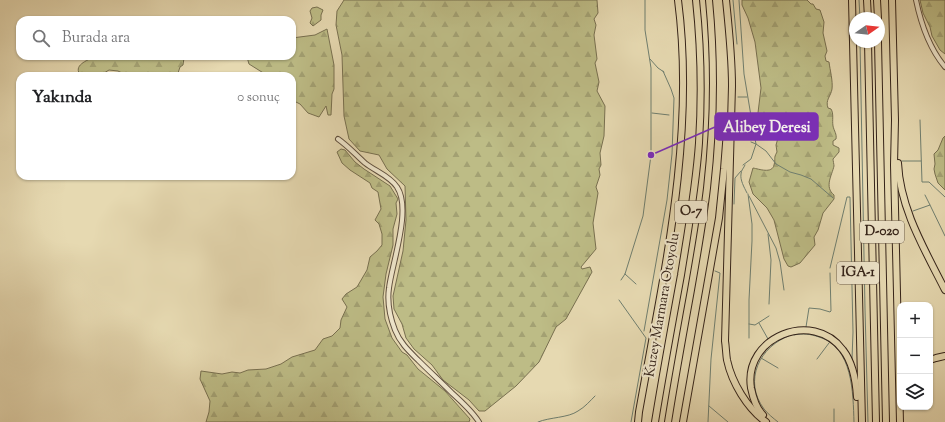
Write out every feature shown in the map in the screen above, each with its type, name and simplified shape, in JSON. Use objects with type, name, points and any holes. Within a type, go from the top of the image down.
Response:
[{"type":"highway","points":[[637,422],[666,262],[678,177],[683,112],[683,75],[678,0]]},
{"type":"highway","name":"Kuzey Marmara Otoyolu","points":[[655,422],[688,232],[697,162],[701,79],[696,0]]},
{"type":"highway","name":"Kuzey Marmara Otoyolu","points":[[668,422],[700,238],[707,187],[713,96],[712,43],[708,0]]},
{"type":"highway","points":[[683,422],[715,243],[722,194],[727,132],[729,39],[726,0]]},
{"type":"highway","name":"IGA-1","points":[[852,0],[862,422]]},
{"type":"highway","points":[[867,0],[868,12]]},
{"type":"highway","points":[[877,0],[878,12]]},
{"type":"highway","points":[[892,0],[895,120],[899,179],[908,214],[916,234],[945,290]]},
{"type":"highway","points":[[729,39],[732,55],[732,86],[724,323],[725,341],[728,361],[739,390],[751,407],[766,422]]},
{"type":"highway","name":"D-020","points":[[868,48],[876,422]]},
{"type":"highway","name":"D-020","points":[[878,48],[886,422]]},
{"type":"highway","points":[[895,120],[894,165],[901,422]]},
{"type":"highway","points":[[770,422],[761,413],[753,398],[750,380],[753,364],[760,351],[770,341],[784,333],[802,330],[826,335],[840,346],[846,355],[856,382],[858,422]]},
{"type":"highway","points":[[933,359],[945,356]]},
{"type":"highway","points":[[901,422],[902,410]]},
{"type":"street","points":[[916,0],[919,15],[930,43],[935,54],[945,67]]},
{"type":"street","points":[[338,139],[366,164],[387,177],[394,183],[400,192],[402,217],[388,299],[389,310],[398,337],[403,345],[465,405],[479,422]]},
{"type":"green space","points":[[344,0],[597,0],[598,13],[594,19],[596,25],[594,35],[597,59],[595,63],[599,82],[597,91],[605,106],[604,136],[600,153],[600,175],[596,187],[598,193],[593,223],[596,249],[581,267],[582,269],[590,267],[592,272],[566,319],[556,327],[539,362],[516,386],[485,411],[479,411],[469,400],[443,380],[432,365],[414,349],[406,338],[402,324],[394,309],[393,296],[403,251],[406,220],[405,186],[387,169],[379,155],[360,151],[349,139],[344,116],[342,55],[336,25],[337,11]]},
{"type":"green space","points":[[742,0],[807,0],[813,4],[816,9],[820,10],[824,22],[823,33],[827,51],[825,56],[826,61],[829,62],[832,83],[832,89],[827,105],[828,108],[831,109],[833,115],[833,126],[836,139],[833,141],[833,145],[839,148],[839,152],[833,159],[834,166],[829,185],[831,192],[834,195],[834,199],[823,213],[818,230],[814,237],[815,245],[800,263],[791,267],[788,266],[784,259],[774,220],[767,208],[753,194],[749,182],[753,168],[768,170],[773,168],[777,152],[776,145],[778,138],[776,132],[771,130],[769,130],[767,134],[763,132],[757,121],[761,88],[755,42],[748,18],[742,5]]},
{"type":"green space","points":[[920,0],[945,0],[945,54],[940,50],[932,36],[930,27],[923,13]]},
{"type":"green space","points":[[317,7],[323,10],[321,20],[313,26],[310,23],[312,18],[310,11],[312,8]]},
{"type":"green space","points":[[327,29],[334,65],[334,89],[332,94],[331,115],[328,115],[326,106],[319,117],[308,113],[300,104],[296,102],[296,72],[262,72],[249,64],[248,60],[296,60],[296,37],[315,35]]},
{"type":"green space","points":[[88,60],[184,60],[183,65],[180,67],[178,72],[120,72],[109,70],[106,72],[79,72],[79,66]]},
{"type":"green space","points":[[945,136],[945,190],[938,183],[935,174],[934,154],[938,150]]},
{"type":"green space","points":[[341,149],[345,150],[355,162],[364,169],[390,186],[398,199],[396,203],[397,214],[393,229],[393,245],[386,274],[383,297],[385,319],[392,338],[402,352],[407,355],[418,369],[445,391],[470,419],[469,422],[206,422],[210,401],[200,379],[201,371],[222,374],[266,369],[281,364],[292,357],[315,350],[323,339],[332,336],[340,328],[341,320],[347,307],[342,299],[346,294],[357,287],[367,270],[370,257],[382,245],[382,234],[379,224],[375,220],[381,209],[378,192],[372,188],[370,183],[342,163],[337,152]]},
{"type":"waterway","points":[[621,280],[625,274],[643,216],[651,155],[651,68],[645,30],[645,0]]},
{"type":"waterway","points":[[733,0],[737,44]]},
{"type":"waterway","points":[[739,0],[744,74],[756,144],[751,159],[743,165]]},
{"type":"waterway","points":[[859,0],[860,12]]},
{"type":"waterway","points":[[860,48],[868,422]]},
{"type":"waterway","points":[[650,59],[664,72]]},
{"type":"waterway","points":[[644,331],[667,200],[672,154],[674,98],[663,71]]},
{"type":"waterway","points":[[738,97],[747,97]]},
{"type":"waterway","points":[[652,113],[669,115]]},
{"type":"waterway","points":[[920,120],[922,182],[929,182],[945,197]]},
{"type":"waterway","points":[[751,142],[766,151],[776,164],[790,172],[811,179],[833,198]]},
{"type":"waterway","points":[[902,161],[921,161]]},
{"type":"waterway","points":[[745,165],[741,171],[741,176],[742,184],[747,193]]},
{"type":"waterway","points":[[734,204],[735,178],[741,171]]},
{"type":"waterway","points":[[748,194],[752,224],[749,338]]},
{"type":"waterway","points":[[913,211],[930,205],[925,195]]},
{"type":"waterway","points":[[749,196],[776,248],[780,262],[784,290]]},
{"type":"waterway","points":[[830,268],[847,197],[850,197],[853,332],[852,359]]},
{"type":"waterway","points":[[930,205],[945,236]]},
{"type":"waterway","points":[[768,234],[771,260],[769,304]]},
{"type":"waterway","points":[[708,422],[711,359],[720,273],[715,271]]},
{"type":"waterway","points":[[806,327],[809,308],[831,311],[830,273]]},
{"type":"waterway","points":[[625,274],[636,284]]},
{"type":"waterway","points":[[619,300],[646,338],[631,422]]},
{"type":"waterway","points":[[749,324],[755,325],[769,316]]},
{"type":"waterway","points":[[759,323],[768,339]]},
{"type":"waterway","points":[[778,422],[764,409],[758,398],[755,387],[755,376],[763,356],[770,347],[791,335]]},
{"type":"waterway","points":[[794,335],[813,335],[830,342],[839,350],[849,372],[853,398],[854,422]]},
{"type":"waterway","points":[[831,335],[841,343],[848,353]]},
{"type":"waterway","points":[[817,359],[829,343]]},
{"type":"waterway","points":[[761,358],[778,368]]},
{"type":"waterway","points":[[538,422],[574,413],[583,408],[595,396]]},
{"type":"waterway","points":[[709,406],[728,422]]},
{"type":"waterway","points":[[834,409],[834,422]]},
{"type":"place","name":"Alibey Deresi","points":[[651,155]]}]
